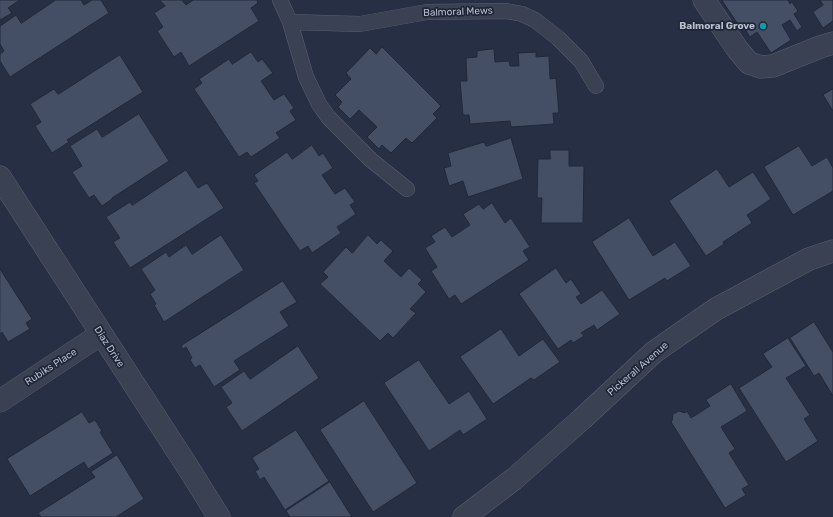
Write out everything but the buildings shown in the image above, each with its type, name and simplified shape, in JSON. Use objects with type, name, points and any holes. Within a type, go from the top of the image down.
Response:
[{"type":"street","points":[[704,0],[738,50],[749,63],[761,67],[773,66],[820,46],[833,43]]},
{"type":"street","name":"Diaz Drive","points":[[0,177],[189,469],[218,517]]},
{"type":"street","name":"Pickerall Avenue","points":[[464,517],[514,479],[582,419],[654,352],[716,308],[809,259],[833,251]]},
{"type":"street","name":"Rubiks Place","points":[[0,401],[101,334]]},
{"type":"lane","points":[[280,0],[290,22],[306,76],[319,104],[328,116],[371,160],[407,189]]},
{"type":"lane","name":"Balmoral Mews","points":[[290,22],[360,24],[427,12],[506,11],[522,14],[535,20],[558,38],[581,61],[596,86]]},
{"type":"place","name":"Balmoral Grove","points":[[763,26]]}]
